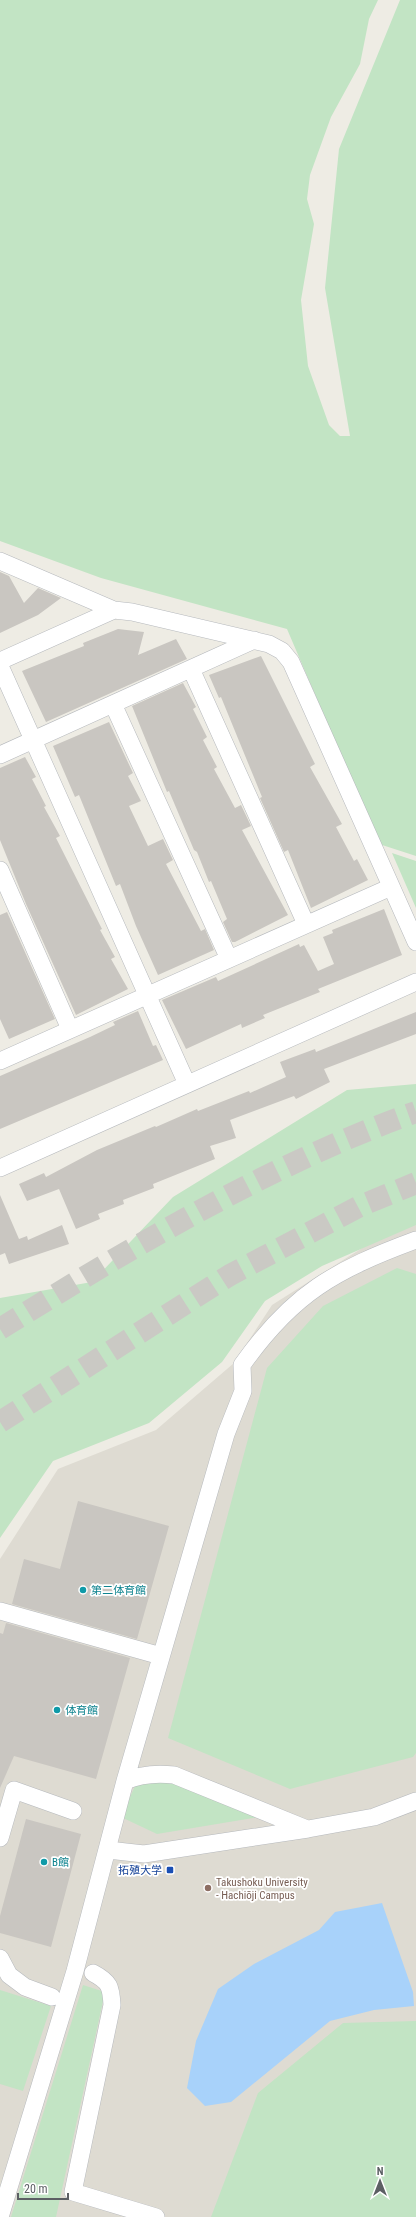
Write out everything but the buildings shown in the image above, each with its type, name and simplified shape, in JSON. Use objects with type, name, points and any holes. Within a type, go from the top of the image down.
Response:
[{"type":"street","points":[[0,561],[114,610],[132,612],[254,640],[276,647],[286,654],[291,662],[416,942]]},
{"type":"street","points":[[0,661],[114,610]]},
{"type":"street","points":[[0,755],[254,640]]},
{"type":"street","points":[[0,666],[146,996],[187,1084]]},
{"type":"street","points":[[191,669],[306,924]]},
{"type":"street","points":[[114,704],[228,959]]},
{"type":"street","points":[[0,870],[70,1029]]},
{"type":"street","points":[[1,1057],[146,996],[391,887]]},
{"type":"street","points":[[0,1168],[416,982]]},
{"type":"street","points":[[0,2217],[75,1971],[125,1781],[226,1434],[243,1390],[242,1365],[278,1319],[321,1283],[347,1267],[416,1240]]},
{"type":"street","points":[[0,1611],[161,1656]]},
{"type":"street","points":[[125,1781],[134,1777],[154,1773],[174,1775],[308,1829]]},
{"type":"street","points":[[0,1838],[14,1790],[73,1811]]},
{"type":"street","points":[[108,1850],[144,1854],[308,1829],[374,1817],[416,1801]]},
{"type":"street","points":[[0,1958],[9,1975],[25,1987],[52,1997]]},
{"type":"street","points":[[93,1974],[104,1979],[111,1989],[112,2005],[73,2192],[156,2217]]},
{"type":"shaded area","name":"Takushoku University - Hachiōji Campus","points":[[416,1214],[416,2217],[0,2217],[0,1559],[58,1469],[156,1430],[234,1363],[272,1305]]},
{"type":"green space","points":[[0,0],[378,0],[369,19],[360,64],[331,117],[310,175],[307,199],[314,224],[301,300],[308,366],[329,425],[340,436],[350,436],[325,288],[339,149],[400,0],[416,0],[416,856],[379,844],[287,629],[101,578],[0,541]]},
{"type":"green space","points":[[392,853],[416,861],[416,908]]},
{"type":"green space","points":[[416,1084],[416,1225],[322,1266],[265,1301],[222,1362],[149,1423],[53,1461],[0,1538],[0,1298],[92,1282],[173,1197],[347,1090]]},
{"type":"green space","points":[[397,1268],[416,1274],[416,1753],[413,1757],[290,1789],[168,1738],[267,1368],[323,1306]]},
{"type":"green space","points":[[148,1780],[169,1780],[259,1817],[157,1834],[121,1817],[135,1786]]},
{"type":"green space","points":[[83,1985],[105,1992],[56,2217],[11,2217]]},
{"type":"green space","points":[[0,1990],[51,2006],[23,2091],[0,2084]]},
{"type":"green space","points":[[416,2021],[416,2217],[211,2217],[258,2093],[343,2023]]},
{"type":"water","points":[[382,1903],[413,1992],[414,2006],[374,2010],[330,2021],[231,2102],[205,2106],[187,2088],[196,2041],[218,1989],[254,1964],[319,1930],[335,1912]]},
{"type":"tunnel","points":[[0,1329],[100,1268],[203,1209],[309,1156],[416,1112]]},
{"type":"tunnel","points":[[0,1422],[230,1275],[360,1206],[416,1183]]},
{"type":"place","name":"第二体育館","points":[[83,1590]]},
{"type":"place","name":"体育館","points":[[57,1710]]},
{"type":"place","name":"B館","points":[[44,1862]]},
{"type":"place","name":"拓殖大学","points":[[170,1870]]},
{"type":"place","name":"Takushoku University - Hachiōji Campus","points":[[208,1888]]}]
